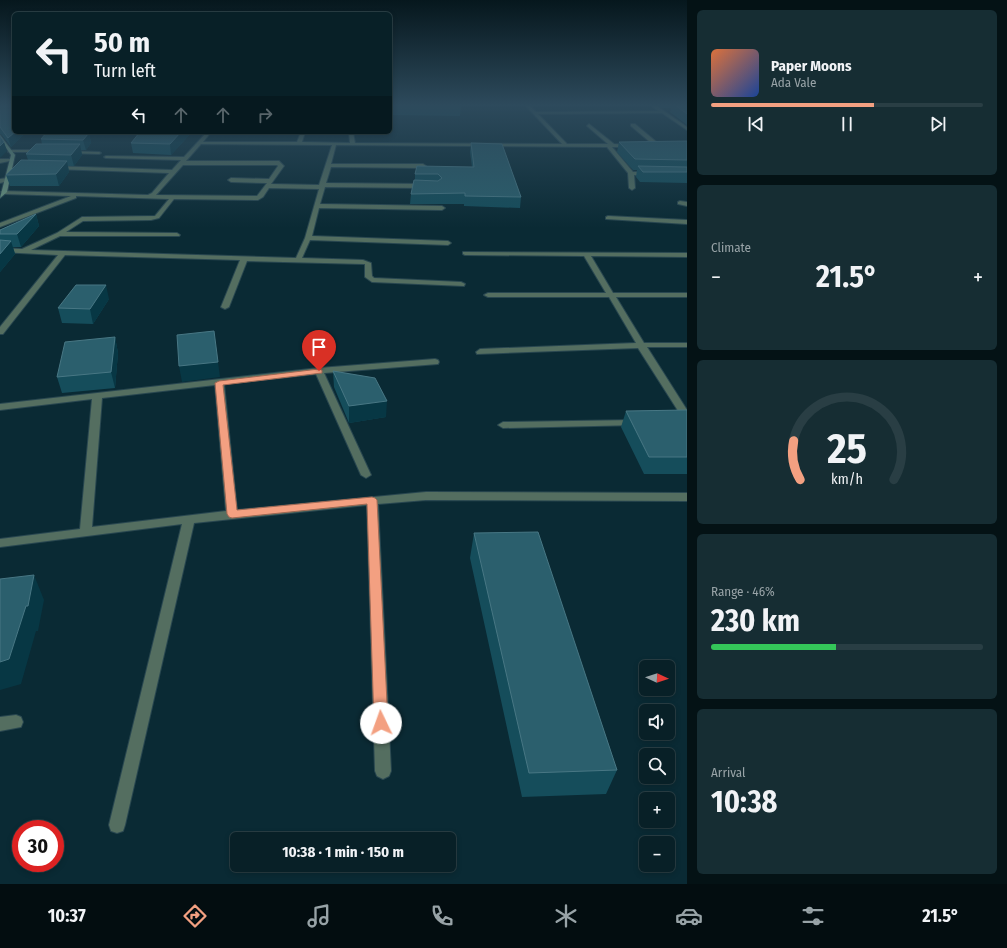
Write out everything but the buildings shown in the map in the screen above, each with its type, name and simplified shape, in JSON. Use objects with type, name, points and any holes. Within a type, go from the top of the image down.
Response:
[{"type":"street","points":[[4,145],[13,155],[2,194],[253,199],[261,196],[281,166],[279,163],[184,161],[106,157]]},
{"type":"street","points":[[150,197],[198,145]]},
{"type":"street","points":[[298,260],[308,238],[334,145]]},
{"type":"street","points":[[407,145],[636,146]]},
{"type":"street","points":[[611,146],[631,174],[632,188]]},
{"type":"street","points":[[650,146],[665,146]]},
{"type":"street","points":[[10,151],[47,152]]},
{"type":"street","points":[[62,152],[99,153]]},
{"type":"street","points":[[0,161],[12,160]]},
{"type":"street","points":[[328,165],[423,166]]},
{"type":"street","points":[[10,167],[18,167]]},
{"type":"street","points":[[50,167],[174,172]]},
{"type":"street","points":[[631,174],[659,174]]},
{"type":"street","points":[[0,181],[7,180]]},
{"type":"street","points":[[231,180],[268,184],[322,186],[430,186]]},
{"type":"street","points":[[0,225],[79,195]]},
{"type":"street","points":[[22,251],[59,234],[82,219],[157,217],[173,197]]},
{"type":"street","points":[[317,206],[442,208]]},
{"type":"street","points":[[608,218],[687,222]]},
{"type":"street","points":[[59,234],[177,236]]},
{"type":"street","points":[[308,238],[448,242]]},
{"type":"street","points":[[0,250],[362,262],[368,263],[369,277],[372,280],[461,284]]},
{"type":"street","points":[[0,332],[63,253]]},
{"type":"street","points":[[465,253],[687,255]]},
{"type":"street","points":[[587,255],[641,345],[684,407],[684,420]]},
{"type":"street","points":[[225,307],[244,259]]},
{"type":"street","points":[[488,295],[687,295]]},
{"type":"street","points":[[480,352],[641,345],[687,345]]},
{"type":"street","points":[[0,407],[319,371],[435,362]]},
{"type":"street","points":[[319,371],[366,475]]},
{"type":"street","points":[[219,383],[232,514]]},
{"type":"street","points":[[86,531],[97,397]]},
{"type":"street","points":[[503,425],[649,423]]},
{"type":"street","points":[[0,542],[232,514],[372,500],[444,495],[687,497]]},
{"type":"street","points":[[372,500],[383,771]]},
{"type":"street","points":[[117,825],[189,520]]},
{"type":"street","points":[[0,724],[16,722]]},
{"type":"route","points":[[319,371],[219,383],[232,514],[372,500],[381,723]]}]
